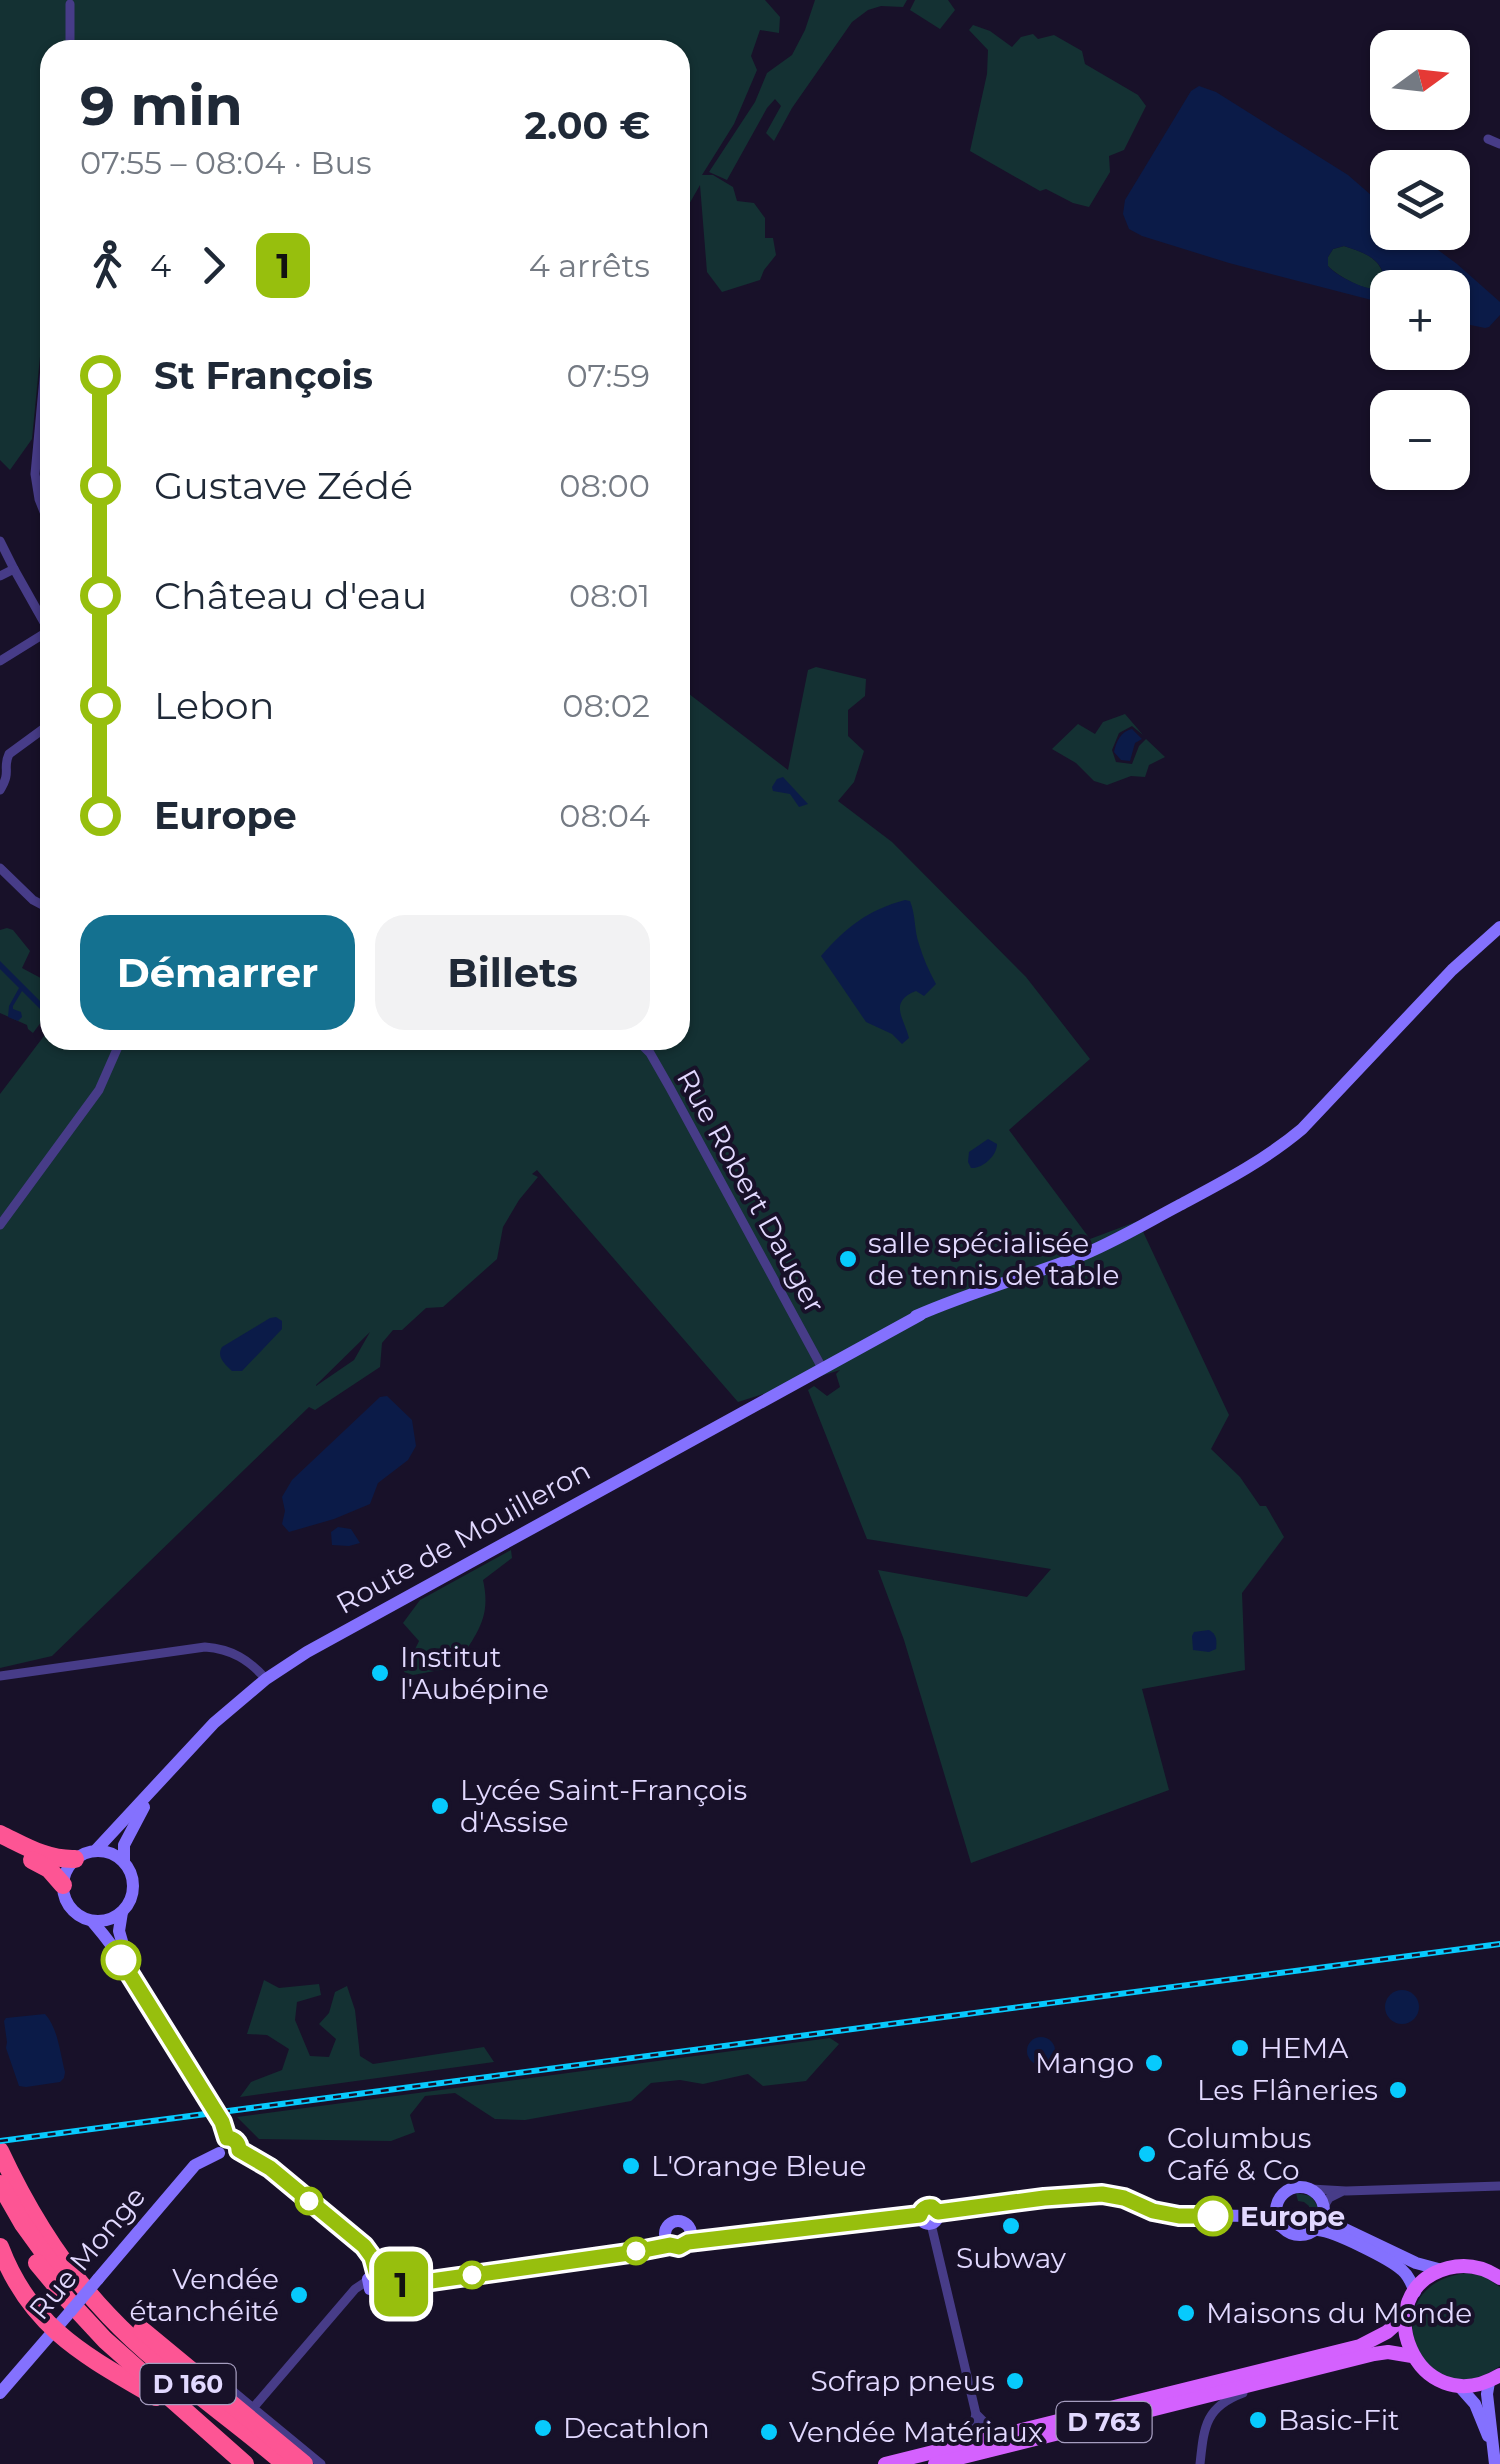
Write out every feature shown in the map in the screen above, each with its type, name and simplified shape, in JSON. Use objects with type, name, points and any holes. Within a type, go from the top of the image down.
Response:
[{"type":"highway","points":[[0,1834],[44,1856],[75,1859]]},
{"type":"highway","points":[[0,1844],[50,1869],[63,1885]]},
{"type":"highway","name":"D 160","points":[[0,2151],[34,2216],[112,2320],[284,2464]]},
{"type":"highway","name":"D 160","points":[[0,2184],[46,2258],[106,2326],[269,2464]]},
{"type":"highway","points":[[0,2204],[38,2264],[88,2323],[206,2432]]},
{"type":"highway","points":[[0,2248],[26,2297],[54,2331],[104,2368],[206,2432]]},
{"type":"highway","points":[[76,2276],[304,2464]]},
{"type":"highway","name":"D 160","points":[[206,2432],[244,2464]]},
{"type":"main road","points":[[1494,2378],[1474,2386],[1459,2386],[1440,2382],[1424,2371],[1412,2356],[1405,2336],[1405,2316],[1415,2292],[1442,2270],[1475,2266],[1500,2278]]},
{"type":"main road","name":"D 763","points":[[928,2460],[1010,2433],[1360,2346],[1405,2316]]},
{"type":"main road","name":"D 763","points":[[885,2464],[928,2460],[1374,2354],[1412,2356]]},
{"type":"street","points":[[70,4],[70,40]]},
{"type":"street","points":[[1488,139],[1500,144]]},
{"type":"street","points":[[40,414],[34,474],[40,502]]},
{"type":"street","points":[[0,541],[40,614]]},
{"type":"street","points":[[0,576],[14,569]]},
{"type":"street","points":[[0,661],[40,638]]},
{"type":"street","points":[[0,790],[8,774],[9,754],[40,731]]},
{"type":"street","points":[[0,868],[40,904]]},
{"type":"street","points":[[920,1314],[1078,1256],[1148,1223],[1279,1149],[1302,1130],[1452,970],[1500,927]]},
{"type":"street","points":[[0,1224],[99,1090],[116,1050]]},
{"type":"street","name":"Rue Robert Dauger","points":[[647,1050],[820,1365]]},
{"type":"street","name":"Route de Mouilleron","points":[[166,1776],[214,1723],[307,1652],[920,1314]]},
{"type":"street","name":"Route de Mouilleron","points":[[687,1443],[751,1401],[859,1342],[920,1314]]},
{"type":"street","points":[[772,1397],[820,1365],[836,1362]]},
{"type":"street","points":[[0,1676],[205,1646],[236,1654],[266,1680]]},
{"type":"street","points":[[96,1850],[166,1776]]},
{"type":"street","points":[[124,1862],[124,1845],[133,1826],[166,1776]]},
{"type":"street","points":[[92,1921],[113,1918],[122,1912],[130,1902],[134,1886],[130,1869],[106,1851],[85,1853],[68,1866],[63,1885],[69,1906],[92,1921],[106,1937],[222,2122],[227,2138]]},
{"type":"street","points":[[122,1912],[119,1931],[138,1984]]},
{"type":"street","points":[[227,2138],[236,2141],[239,2150],[270,2168],[364,2246],[372,2257],[372,2282]]},
{"type":"street","points":[[227,2138],[219,2143],[218,2153],[230,2159],[239,2150]]},
{"type":"street","name":"Rue Monge","points":[[0,2393],[195,2165],[218,2153]]},
{"type":"street","points":[[689,2236],[722,2240],[1102,2194],[1179,2216],[1253,2216],[1296,2235],[1316,2230],[1336,2193],[1500,2186]]},
{"type":"street","points":[[1280,2226],[1276,2208],[1286,2190],[1296,2187],[1346,2192]]},
{"type":"street","points":[[1312,2189],[1332,2223],[1416,2263],[1442,2270]]},
{"type":"street","points":[[1253,2216],[1276,2208]]},
{"type":"street","points":[[928,2460],[965,2438],[972,2430],[976,2414],[929,2217]]},
{"type":"street","points":[[642,2250],[676,2221],[684,2222],[689,2236]]},
{"type":"street","points":[[666,2230],[670,2245]]},
{"type":"street","points":[[1316,2230],[1332,2232],[1401,2269],[1415,2292]]},
{"type":"street","points":[[253,2408],[355,2288],[383,2274],[388,2284],[410,2284],[670,2245],[679,2247],[689,2236]]},
{"type":"street","points":[[216,2377],[322,2464]]},
{"type":"street","points":[[1494,2378],[1486,2394],[1496,2464]]},
{"type":"street","points":[[1200,2464],[1206,2425],[1215,2409],[1226,2400],[1274,2380]]},
{"type":"street","points":[[1459,2386],[1474,2404],[1493,2448]]},
{"type":"street","points":[[976,2414],[991,2430],[1010,2433]]},
{"type":"green space","points":[[0,0],[765,0],[780,17],[779,33],[760,30],[751,56],[757,70],[734,124],[702,175],[713,175],[733,187],[737,201],[754,203],[765,218],[765,238],[773,238],[776,255],[760,280],[722,292],[707,272],[700,185],[690,202],[690,40],[40,40],[40,357],[32,439],[10,470],[0,460]]},
{"type":"green space","points":[[815,0],[907,0],[903,7],[868,10],[852,22],[792,108],[774,141],[766,133],[781,106],[775,99],[727,180],[709,172],[755,102],[767,73],[792,55]]},
{"type":"green space","points":[[915,0],[948,0],[955,10],[940,29],[910,10]]},
{"type":"green space","points":[[973,25],[990,31],[1012,47],[1021,37],[1033,34],[1038,39],[1054,35],[1082,51],[1085,64],[1138,95],[1146,106],[1124,150],[1109,156],[1110,172],[1089,207],[1046,189],[1040,191],[970,151],[987,74],[988,50],[969,30]]},
{"type":"green space","points":[[1344,246],[1376,262],[1381,270],[1370,270],[1370,288],[1344,278],[1328,266],[1333,249]]},
{"type":"green space","points":[[816,667],[866,679],[865,696],[848,710],[848,736],[864,751],[854,782],[838,801],[892,842],[1026,977],[1090,1059],[1009,1130],[1090,1239],[1138,1221],[1229,1415],[1211,1449],[1240,1477],[1260,1506],[1266,1506],[1284,1537],[1242,1593],[1245,1670],[1142,1689],[1169,1790],[971,1863],[904,1640],[878,1570],[1027,1597],[1051,1569],[867,1539],[808,1390],[814,1386],[827,1396],[840,1387],[836,1374],[840,1370],[738,1402],[537,1170],[532,1174],[538,1177],[503,1227],[497,1259],[443,1307],[426,1308],[402,1330],[393,1330],[382,1343],[380,1367],[315,1410],[309,1407],[52,1656],[0,1668],[0,1094],[40,1041],[40,1050],[690,1050],[690,695],[788,770],[808,670]],"holes":[[[370,1332],[354,1360],[316,1386]]]},
{"type":"green space","points":[[1125,714],[1143,735],[1132,726],[1119,733],[1112,750],[1116,762],[1132,764],[1146,739],[1165,757],[1149,765],[1145,777],[1131,776],[1107,785],[1094,781],[1076,763],[1052,749],[1078,724],[1095,734],[1103,722]]},
{"type":"green space","points":[[0,930],[13,930],[30,951],[22,968],[40,978],[40,1024],[33,1033],[27,1025],[0,1013]]},
{"type":"green space","points":[[511,1550],[512,1558],[483,1580],[483,1616],[456,1667],[413,1675],[404,1672],[419,1641],[403,1623],[420,1600]]},
{"type":"green space","points":[[264,1980],[279,1988],[319,1984],[321,1995],[297,2002],[295,2020],[310,2056],[329,2057],[336,2039],[319,2024],[329,2013],[335,1992],[347,1986],[355,2010],[360,2056],[373,2064],[484,2047],[494,2062],[240,2097],[251,2082],[282,2070],[289,2049],[267,2035],[247,2034]]},
{"type":"green space","points":[[830,2038],[839,2044],[806,2081],[763,2086],[748,2074],[703,2084],[680,2080],[651,2083],[631,2101],[525,2120],[495,2119],[455,2093],[425,2096],[410,2115],[415,2132],[391,2141],[259,2139],[237,2117]]},
{"type":"green space","points":[[1296,2193],[1311,2196],[1318,2207],[1306,2228],[1295,2228],[1284,2219],[1292,2216],[1300,2221],[1309,2216],[1309,2206],[1298,2201]]},
{"type":"green space","points":[[1466,2273],[1483,2276],[1500,2287],[1500,2366],[1472,2379],[1448,2377],[1429,2365],[1416,2345],[1412,2323],[1418,2301],[1436,2283]]},
{"type":"water","points":[[1199,86],[1216,92],[1348,175],[1370,194],[1370,250],[1438,250],[1464,270],[1382,270],[1371,258],[1344,246],[1333,249],[1328,266],[1344,278],[1370,288],[1370,300],[1142,236],[1129,229],[1123,214],[1125,200],[1191,91]]},
{"type":"water","points":[[1470,275],[1500,302],[1500,315],[1485,328],[1470,325]]},
{"type":"water","points":[[1132,729],[1142,739],[1135,743],[1130,761],[1121,760],[1114,752],[1116,744]]},
{"type":"water","points":[[783,777],[808,804],[799,807],[790,794],[773,791],[777,779]]},
{"type":"water","points":[[910,901],[917,939],[936,984],[924,996],[916,991],[902,1000],[900,1011],[909,1038],[902,1044],[892,1034],[866,1022],[821,956],[858,921]]},
{"type":"water","points":[[0,961],[40,1001],[40,1009],[22,991],[13,1009],[21,1012],[22,1017],[18,1021],[8,1017],[19,988],[0,969]]},
{"type":"water","points":[[988,1139],[997,1144],[992,1157],[971,1168],[969,1152]]},
{"type":"water","points":[[276,1317],[282,1321],[282,1329],[242,1371],[232,1371],[221,1357],[222,1347]]},
{"type":"water","points":[[387,1396],[412,1420],[416,1446],[408,1460],[378,1483],[370,1504],[289,1532],[282,1524],[282,1497],[292,1480],[380,1397]]},
{"type":"water","points":[[338,1527],[351,1529],[360,1543],[332,1545],[331,1532]]},
{"type":"water","points":[[1209,1630],[1216,1638],[1216,1649],[1193,1650],[1194,1632]]},
{"type":"water","points":[[1402,1990],[1414,1995],[1419,2007],[1414,2019],[1402,2024],[1390,2019],[1385,2007],[1390,1995]]},
{"type":"water","points":[[45,2014],[58,2041],[64,2078],[60,2082],[19,2086],[6,2048],[4,2021]]},
{"type":"water","points":[[1041,2037],[1051,2041],[1055,2051],[1051,2061],[1041,2065],[1031,2061],[1027,2051],[1031,2041]]},
{"type":"railway","points":[[0,2141],[1500,1944]]},
{"type":"bus line","name":"1","points":[[121,1960],[222,2122],[227,2138],[234,2139],[239,2150],[270,2168],[364,2246],[376,2272],[383,2274],[388,2284],[410,2284],[670,2245],[679,2247],[688,2242],[920,2215],[928,2206],[938,2212],[1044,2198],[1112,2194],[1153,2211],[1213,2216]]},
{"type":"place","name":"salle spécialisée de tennis de table","points":[[848,1259]]},
{"type":"place","name":"Institut l'Aubépine","points":[[380,1673]]},
{"type":"place","name":"Lycée Saint-François d'Assise","points":[[440,1806]]},
{"type":"place","name":"HEMA","points":[[1240,2048]]},
{"type":"place","name":"Mango","points":[[1154,2063]]},
{"type":"place","name":"Les Flâneries","points":[[1398,2090]]},
{"type":"place","name":"Columbus Café & Co","points":[[1147,2154]]},
{"type":"place","name":"L'Orange Bleue","points":[[631,2166]]},
{"type":"place","name":"Europe","points":[[1213,2216]]},
{"type":"place","name":"Subway","points":[[1011,2226]]},
{"type":"place","name":"Vendée étanchéité","points":[[299,2295]]},
{"type":"place","name":"Maisons du Monde","points":[[1186,2313]]},
{"type":"place","name":"Sofrap pneus","points":[[1015,2381]]},
{"type":"place","name":"Basic-Fit","points":[[1258,2420]]},
{"type":"place","name":"Decathlon","points":[[543,2428]]},
{"type":"place","name":"Vendée Matériaux","points":[[769,2432]]}]
